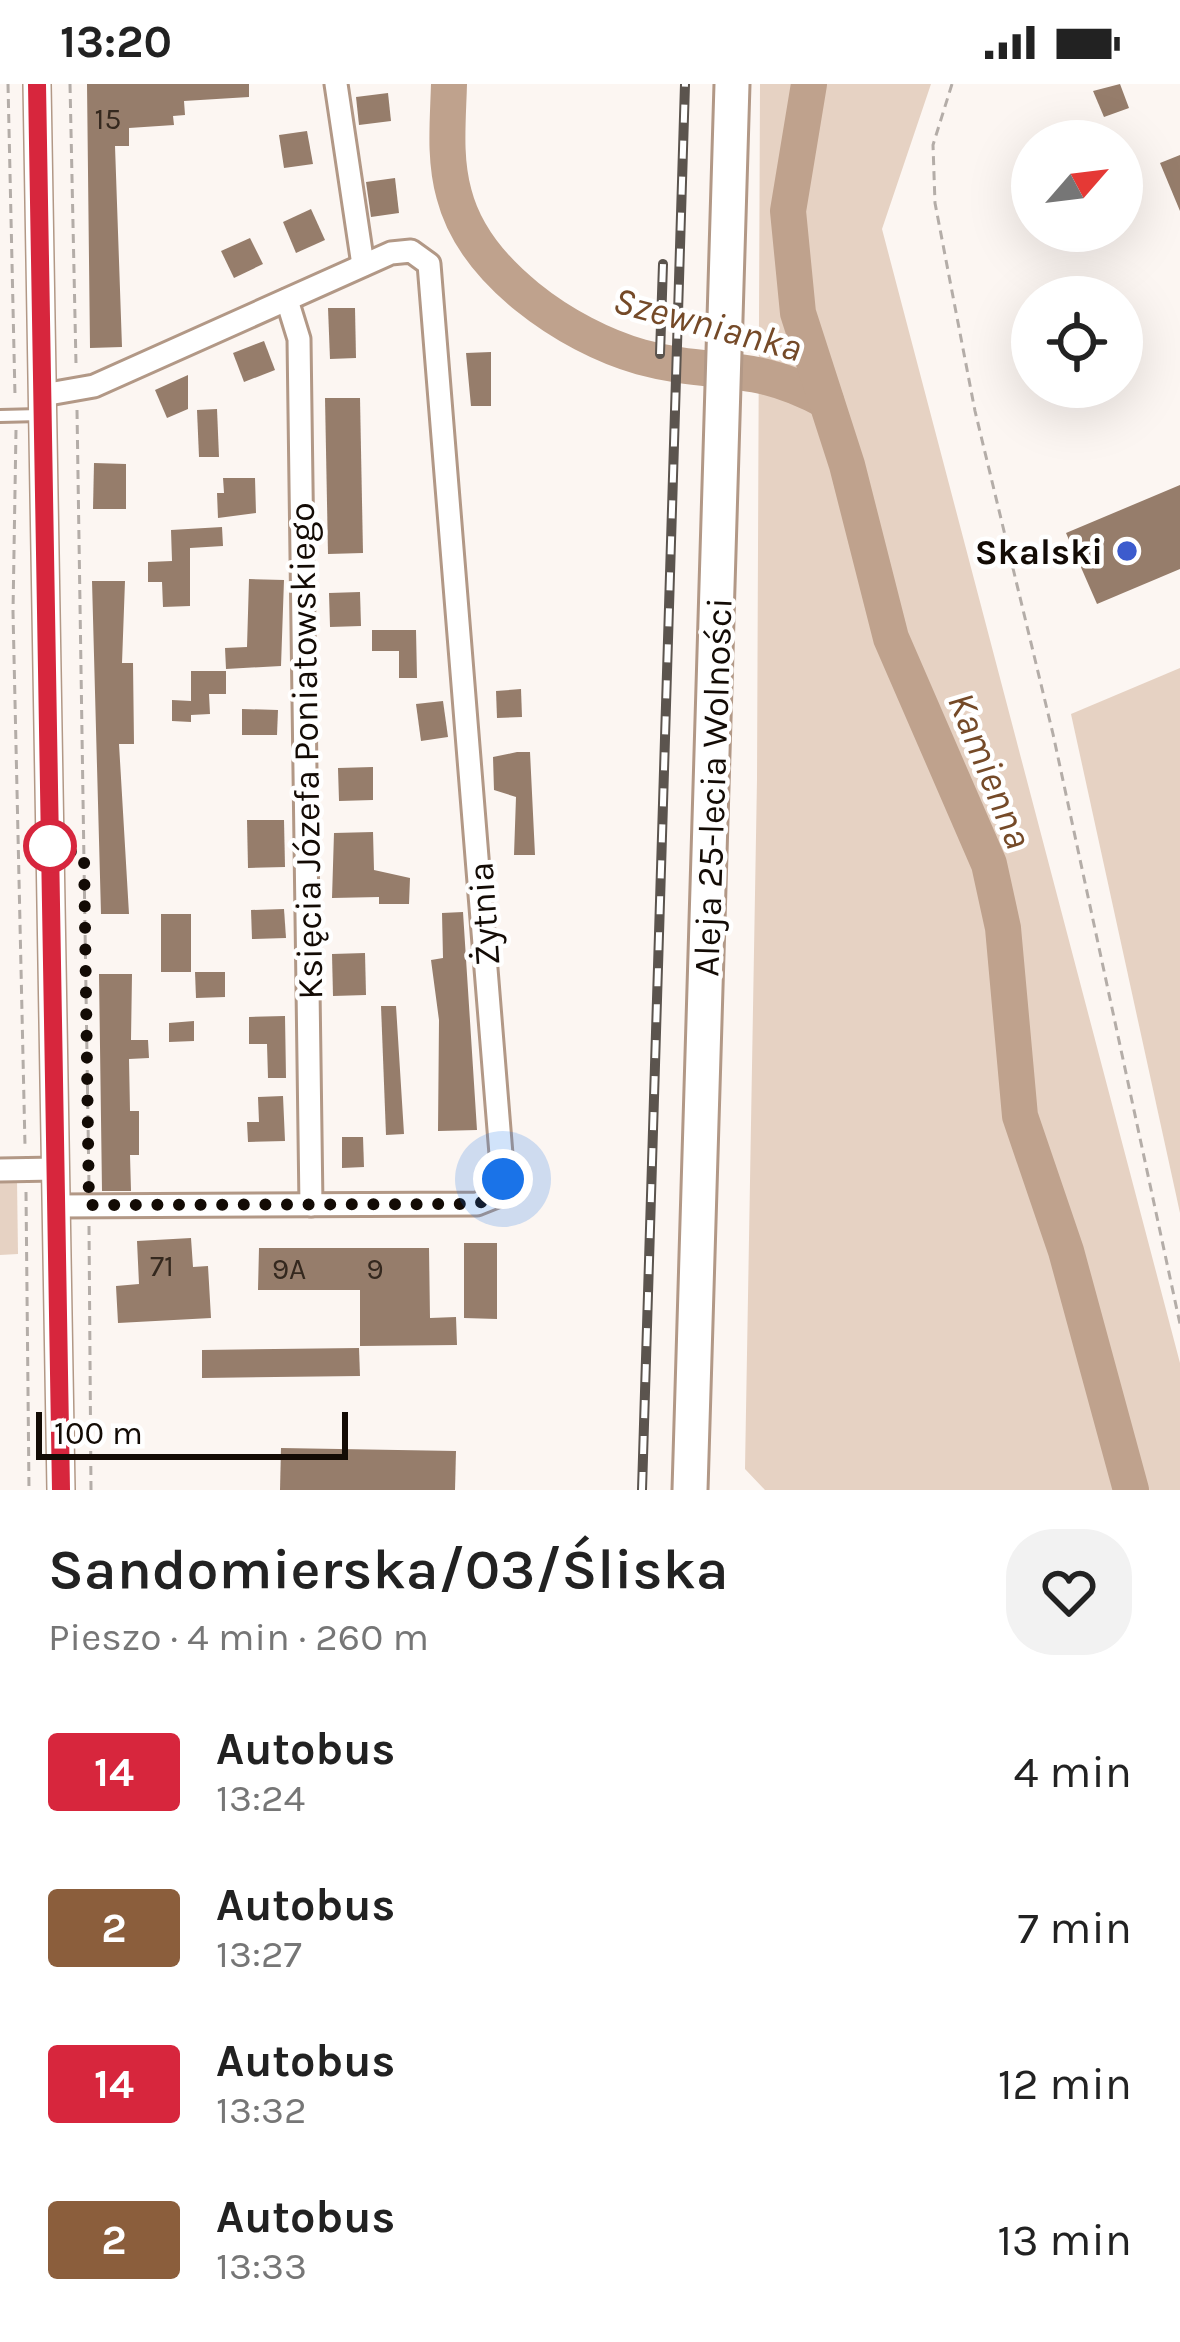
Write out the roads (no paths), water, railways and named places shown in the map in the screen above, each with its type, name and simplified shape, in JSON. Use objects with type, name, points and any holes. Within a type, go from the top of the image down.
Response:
[{"type":"main road","name":"Aleja 25-lecia Wolności","points":[[690,1490],[732,84]]},
{"type":"street","points":[[37,84],[61,1490]]},
{"type":"street","points":[[43,405],[363,265],[336,84]]},
{"type":"street","name":"Żytnia","points":[[56,1206],[477,1204],[497,1196],[503,1179],[434,280],[429,264],[411,251],[363,265]]},
{"type":"street","name":"Księcia Józefa Poniatowskiego","points":[[287,300],[299,339],[311,1204]]},
{"type":"street","points":[[0,1170],[55,1169]]},
{"type":"lane","points":[[0,416],[16,416],[43,405]]},
{"type":"waterway","name":"Szewnianka","points":[[449,84],[448,153],[454,194],[481,249],[527,297],[583,334],[641,357],[754,374],[826,401]]},
{"type":"waterway","name":"Kamienna","points":[[809,84],[788,211],[798,313],[847,465],[891,638],[989,864],[1003,928],[1020,1116],[1066,1251],[1131,1490]]},
{"type":"railway","points":[[642,1490],[685,84]]},
{"type":"railway","points":[[660,354],[663,264]]},
{"type":"place","name":"Skalski","points":[[1127,551]]}]
